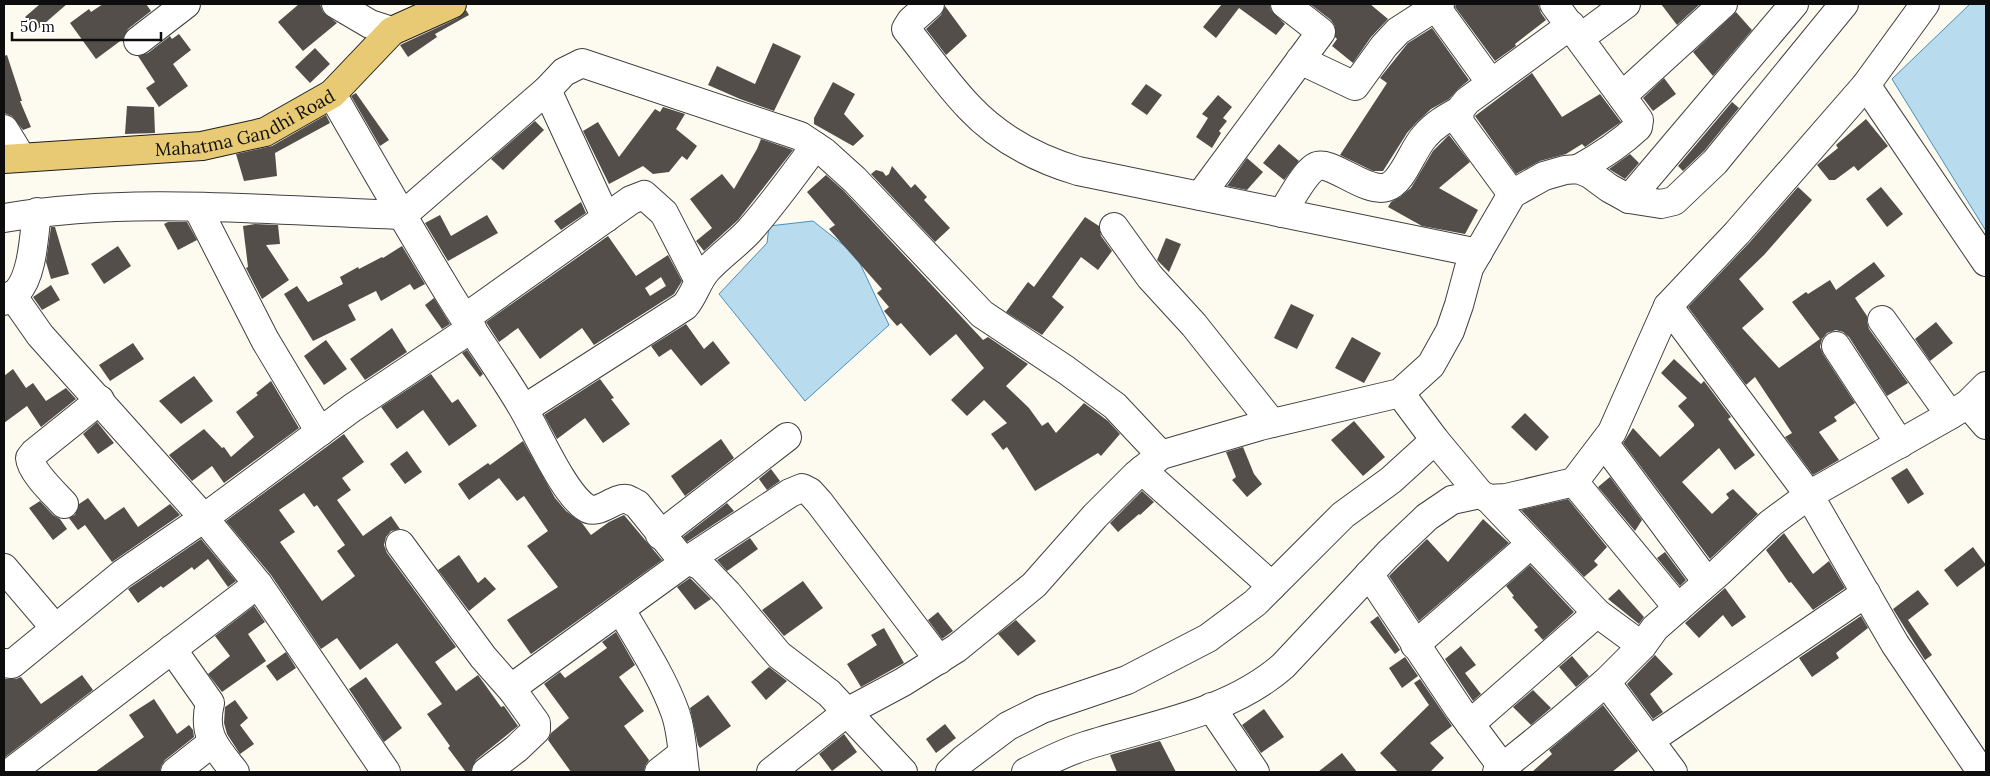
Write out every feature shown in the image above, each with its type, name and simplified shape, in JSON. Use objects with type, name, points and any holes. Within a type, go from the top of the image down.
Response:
[{"type":"main road","name":"Mahatma Gandhi Road","points":[[12,158],[202,146],[265,132],[332,94],[392,32],[452,4]]},
{"type":"street","points":[[138,41],[186,4]]},
{"type":"street","points":[[336,4],[370,24],[392,32]]},
{"type":"street","points":[[930,4],[911,21],[906,29],[937,70],[970,108],[993,128],[1040,158],[1078,171],[1282,213],[1474,260]]},
{"type":"street","points":[[1200,196],[1321,32],[1285,4]]},
{"type":"street","points":[[771,772],[847,712],[902,682],[957,648],[1034,585],[1095,516],[1152,462],[1272,423],[1400,393],[1431,365],[1450,331],[1474,260],[1512,194],[1544,176],[1565,170],[1578,169],[1601,156],[1638,128],[1639,120],[1554,4]]},
{"type":"street","points":[[1282,213],[1306,177],[1314,168],[1320,165],[1373,187],[1387,187],[1397,179],[1424,136],[1440,122],[1459,111],[1467,101],[1491,83],[1626,4]]},
{"type":"street","points":[[1622,96],[1723,4]]},
{"type":"street","points":[[1629,199],[1794,4]]},
{"type":"street","points":[[1578,169],[1590,174],[1609,188],[1629,199],[1661,204],[1674,201],[1715,162],[1844,4]]},
{"type":"street","points":[[1026,772],[1083,746],[1195,714],[1247,692],[1266,681],[1283,666],[1369,574],[1427,517],[1452,500],[1480,492],[1514,497],[1574,482],[1612,432],[1668,306],[1737,233],[1866,84],[1925,4]]},
{"type":"street","points":[[1300,60],[1355,86],[1384,46],[1398,31],[1438,5],[1491,83]]},
{"type":"street","points":[[4,218],[37,212],[147,206],[398,208],[546,90],[564,72],[582,63],[800,136],[824,152],[855,180],[982,314],[1066,370],[1114,406],[1152,462],[1272,586]]},
{"type":"street","points":[[1866,84],[1986,262]]},
{"type":"street","points":[[546,90],[606,218]]},
{"type":"street","points":[[332,94],[398,208],[468,323],[524,409],[557,471],[578,501],[587,509],[597,510],[618,500],[628,499],[637,504],[660,535],[679,556],[701,566],[728,594],[779,655],[829,693],[903,772]]},
{"type":"street","points":[[1459,111],[1460,123],[1512,194]]},
{"type":"street","points":[[4,129],[12,158]]},
{"type":"street","points":[[524,409],[685,306],[694,295],[699,281],[706,271],[748,232],[772,205],[815,146]]},
{"type":"street","points":[[4,663],[12,664],[116,578],[204,518],[631,200],[644,194],[664,213],[699,281]]},
{"type":"street","points":[[197,207],[265,340],[320,432]]},
{"type":"street","points":[[37,212],[30,259],[24,280],[17,292],[8,298],[204,518],[258,584],[386,772]]},
{"type":"street","points":[[1114,227],[1150,277],[1194,325],[1272,423]]},
{"type":"street","points":[[1668,306],[1809,495],[1895,644],[1976,764],[1979,772]]},
{"type":"street","points":[[1882,320],[1968,401],[1986,425]]},
{"type":"street","points":[[1836,346],[1900,444]]},
{"type":"street","points":[[1400,393],[1439,444],[1480,492],[1597,613],[1642,646]]},
{"type":"street","points":[[64,504],[35,471],[30,464],[30,458],[34,452],[100,400]]},
{"type":"street","points":[[1369,574],[1415,646],[1502,771],[1606,682],[1642,646],[1655,628],[1771,523],[1809,495],[1900,444],[1968,401]]},
{"type":"street","points":[[660,535],[787,437]]},
{"type":"street","points":[[1604,443],[1707,582]]},
{"type":"street","points":[[950,772],[1008,726],[1042,709],[1127,680],[1208,638],[1255,603],[1343,515],[1439,444]]},
{"type":"street","points":[[1574,482],[1678,608]]},
{"type":"street","points":[[513,691],[517,684],[688,560],[790,493],[802,488],[810,492],[939,660]]},
{"type":"street","points":[[400,544],[483,657],[513,691],[536,723],[536,730],[516,749],[486,772]]},
{"type":"street","points":[[1415,646],[1531,544]]},
{"type":"street","points":[[4,568],[55,628]]},
{"type":"street","points":[[11,772],[258,584]]},
{"type":"street","points":[[1650,740],[1866,593]]},
{"type":"street","points":[[621,610],[676,712],[684,763],[659,772]]},
{"type":"street","points":[[1470,724],[1597,613]]},
{"type":"street","points":[[172,649],[210,703],[207,729],[213,742],[235,772]]},
{"type":"street","points":[[1606,682],[1673,772]]},
{"type":"street","points":[[1211,707],[1253,771]]},
{"type":"street","points":[[175,772],[213,742]]},
{"type":"water","points":[[1970,4],[1986,4],[1986,231],[1892,79]]},
{"type":"water","points":[[813,221],[856,255],[889,325],[805,401],[719,294],[767,243],[769,226]]},
{"type":"building","points":[[40,4],[67,4],[37,30],[25,17]]},
{"type":"building","points":[[103,4],[146,4],[151,11],[128,29],[123,39],[96,59],[70,23],[89,9],[91,12]]},
{"type":"building","points":[[299,4],[320,4],[323,12],[337,23],[303,51],[278,22]]},
{"type":"building","points":[[1222,4],[1270,4],[1271,10],[1285,24],[1276,35],[1239,8],[1216,38],[1203,27]]},
{"type":"building","points":[[1310,4],[1370,4],[1388,19],[1371,37],[1353,63],[1332,46],[1337,39],[1335,37],[1335,26],[1331,20]]},
{"type":"building","points":[[1456,4],[1538,4],[1546,20],[1495,61],[1455,7]]},
{"type":"building","points":[[1661,4],[1700,4],[1677,25]]},
{"type":"building","points":[[945,6],[967,36],[946,55],[926,29],[941,15]]},
{"type":"building","points":[[466,10],[469,15],[435,34],[437,37],[408,57],[400,45],[458,18]]},
{"type":"building","points":[[1736,12],[1752,30],[1713,76],[1693,52]]},
{"type":"building","points":[[1432,28],[1469,80],[1449,99],[1431,109],[1417,122],[1407,133],[1383,171],[1373,171],[1340,155],[1387,83],[1380,78],[1408,43]]},
{"type":"building","points":[[179,34],[191,50],[173,64],[188,86],[159,107],[146,88],[155,82],[138,56],[148,53],[170,36],[172,39]]},
{"type":"building","points":[[773,43],[801,56],[774,111],[708,85],[717,66],[755,84]]},
{"type":"building","points":[[315,48],[330,64],[310,83],[295,67]]},
{"type":"building","points":[[7,55],[22,101],[20,101],[31,127],[23,130],[12,116],[4,113],[4,56]]},
{"type":"building","points":[[1532,73],[1562,117],[1600,94],[1621,122],[1585,147],[1582,144],[1566,154],[1540,161],[1516,174],[1475,116]]},
{"type":"building","points":[[1664,78],[1676,94],[1653,111],[1643,98]]},
{"type":"building","points":[[833,82],[855,94],[844,114],[864,136],[853,146],[814,124],[814,118]]},
{"type":"building","points":[[1146,84],[1162,95],[1147,115],[1131,104]]},
{"type":"building","points":[[356,93],[389,140],[380,146],[351,96]]},
{"type":"building","points":[[1218,95],[1232,107],[1223,118],[1227,121],[1219,131],[1221,133],[1212,148],[1196,137],[1208,118],[1202,114]]},
{"type":"building","points":[[1732,102],[1739,108],[1704,151],[1683,171],[1678,166]]},
{"type":"building","points":[[127,106],[154,107],[155,133],[125,134]]},
{"type":"building","points":[[663,107],[685,114],[676,129],[697,146],[687,160],[682,156],[669,172],[653,174],[643,166],[609,184],[583,131],[598,122],[619,157],[655,109],[660,112]]},
{"type":"building","points":[[326,115],[330,123],[275,153],[277,176],[244,181],[236,154],[272,146]]},
{"type":"building","points":[[1866,119],[1888,146],[1858,171],[1854,166],[1835,180],[1829,180],[1817,165],[1838,148],[1836,145]]},
{"type":"building","points":[[535,121],[544,130],[503,170],[491,159]]},
{"type":"building","points":[[1449,135],[1470,162],[1439,188],[1478,210],[1465,234],[1422,226],[1388,207],[1391,202],[1411,188],[1433,151]]},
{"type":"building","points":[[761,139],[793,150],[738,220],[704,251],[696,241],[712,228],[690,199],[722,174],[734,189]]},
{"type":"building","points":[[1279,144],[1299,161],[1284,180],[1263,163]]},
{"type":"building","points":[[1630,154],[1639,163],[1625,179],[1609,169]]},
{"type":"building","points":[[1247,158],[1263,172],[1247,190],[1227,186]]},
{"type":"building","points":[[892,166],[911,188],[915,184],[927,197],[924,200],[950,228],[935,242],[871,174],[876,170],[883,172],[886,176],[889,174]]},
{"type":"building","points":[[826,175],[844,191],[983,340],[988,337],[1028,364],[1006,386],[1029,408],[1042,426],[1048,422],[1056,433],[1084,403],[1108,421],[1120,434],[1101,456],[1098,453],[1035,491],[1007,447],[1003,450],[991,434],[1007,423],[984,400],[967,416],[951,400],[984,368],[956,334],[930,356],[901,323],[897,326],[884,311],[889,307],[877,293],[882,289],[829,229],[835,225],[807,192]]},
{"type":"building","points":[[1798,187],[1812,200],[1764,255],[1739,279],[1764,309],[1742,328],[1779,368],[1820,339],[1792,302],[1806,292],[1808,294],[1830,280],[1836,290],[1874,262],[1885,276],[1855,298],[1867,316],[1869,329],[1908,383],[1887,396],[1849,337],[1843,332],[1836,330],[1827,333],[1822,339],[1820,347],[1855,403],[1834,417],[1837,421],[1819,432],[1839,460],[1813,475],[1785,437],[1792,433],[1755,377],[1746,385],[1688,307],[1749,243]]},
{"type":"building","points":[[1881,187],[1903,214],[1887,227],[1866,199]]},
{"type":"building","points":[[581,202],[586,213],[561,230],[554,221]]},
{"type":"building","points":[[440,215],[451,236],[487,215],[498,233],[448,261],[425,223]]},
{"type":"building","points":[[1085,217],[1099,226],[1101,236],[1112,251],[1098,270],[1081,257],[1052,297],[1064,307],[1042,335],[1006,312],[1028,282],[1034,287]]},
{"type":"building","points":[[168,222],[187,222],[197,240],[178,250],[164,224]]},
{"type":"building","points":[[255,224],[278,225],[280,244],[266,245],[289,280],[262,299],[246,268],[248,267],[243,226]]},
{"type":"building","points":[[51,227],[55,227],[69,274],[51,279],[46,262]]},
{"type":"building","points":[[608,236],[636,276],[668,255],[682,281],[674,294],[594,345],[582,328],[540,359],[518,328],[499,342],[486,322]],"holes":[[[661,277],[666,286],[650,296],[645,288]]]},
{"type":"building","points":[[1166,238],[1181,244],[1169,272],[1157,260]]},
{"type":"building","points":[[118,246],[131,266],[104,284],[91,264]]},
{"type":"building","points":[[402,246],[425,284],[414,290],[410,284],[381,301],[376,291],[348,305],[356,320],[313,341],[284,294],[297,286],[308,302],[343,284],[340,277],[358,267],[359,269],[383,258]]},
{"type":"building","points":[[51,285],[60,300],[42,310],[33,297]]},
{"type":"building","points":[[434,298],[450,324],[442,329],[425,305]]},
{"type":"building","points":[[1291,304],[1314,315],[1297,349],[1274,338]]},
{"type":"building","points":[[1936,322],[1953,343],[1930,361],[1915,339]]},
{"type":"building","points":[[686,324],[704,349],[713,341],[730,363],[701,386],[671,349],[659,357],[651,346]]},
{"type":"building","points":[[392,328],[407,352],[365,380],[350,359]]},
{"type":"building","points":[[1352,337],[1381,353],[1364,383],[1335,368]]},
{"type":"building","points":[[326,340],[347,369],[324,385],[304,356]]},
{"type":"building","points":[[133,343],[144,359],[110,381],[99,365]]},
{"type":"building","points":[[467,350],[483,374],[480,377],[462,353]]},
{"type":"building","points":[[1674,359],[1701,384],[1704,381],[1731,417],[1728,419],[1755,455],[1735,470],[1719,448],[1682,482],[1712,514],[1729,498],[1726,494],[1733,489],[1758,514],[1710,559],[1623,443],[1633,428],[1660,457],[1694,426],[1678,406],[1687,398],[1661,373]]},
{"type":"building","points":[[13,369],[26,388],[33,383],[46,401],[66,388],[76,399],[41,427],[27,406],[4,423],[4,376]]},
{"type":"building","points":[[431,374],[452,403],[458,399],[477,426],[449,446],[423,410],[397,429],[381,407]]},
{"type":"building","points":[[194,376],[213,401],[181,424],[159,401]]},
{"type":"building","points":[[600,379],[614,398],[611,399],[630,424],[603,443],[585,418],[557,439],[544,415]]},
{"type":"building","points":[[271,381],[299,428],[224,483],[212,466],[192,481],[169,455],[204,429],[222,448],[224,447],[231,457],[254,437],[236,412],[258,395],[256,393]]},
{"type":"building","points":[[1525,413],[1549,437],[1536,451],[1511,427]]},
{"type":"building","points":[[1354,421],[1385,457],[1363,476],[1331,440]]},
{"type":"building","points":[[97,422],[114,443],[98,454],[83,434]]},
{"type":"building","points":[[344,434],[364,462],[342,478],[351,490],[337,500],[363,536],[391,516],[400,529],[391,531],[386,537],[384,545],[387,553],[456,647],[435,662],[456,691],[478,675],[501,707],[504,706],[518,726],[476,760],[470,772],[466,772],[448,748],[450,746],[427,714],[442,704],[397,643],[360,670],[337,638],[321,649],[271,575],[226,521]],"holes":[[[304,493],[314,507],[317,505],[345,545],[337,551],[355,576],[322,601],[280,542],[295,532],[279,510]]]},
{"type":"building","points":[[721,439],[734,458],[685,496],[671,476]]},
{"type":"building","points":[[523,441],[555,498],[566,511],[582,523],[591,535],[609,522],[624,515],[662,560],[531,654],[507,620],[558,587],[527,546],[548,531],[524,496],[517,501],[499,478],[469,500],[458,484],[488,463],[490,465]]},
{"type":"building","points":[[1243,447],[1254,474],[1262,484],[1247,497],[1232,480],[1236,477],[1226,452]]},
{"type":"building","points":[[407,451],[422,472],[405,484],[390,464]]},
{"type":"building","points":[[1907,468],[1924,494],[1908,504],[1891,478]]},
{"type":"building","points":[[771,469],[780,481],[767,490],[759,479]]},
{"type":"building","points":[[1610,477],[1642,520],[1635,531],[1598,487]]},
{"type":"building","points":[[1142,491],[1154,502],[1118,532],[1110,523]]},
{"type":"building","points":[[88,498],[105,520],[124,507],[138,527],[170,504],[180,515],[112,562],[85,525],[78,530],[69,518],[75,515],[79,504]]},
{"type":"building","points":[[1568,499],[1607,547],[1594,561],[1598,565],[1584,577],[1521,510]]},
{"type":"building","points":[[40,501],[53,515],[60,519],[67,529],[53,540],[29,508]]},
{"type":"building","points":[[727,503],[734,511],[687,542],[683,537]]},
{"type":"building","points":[[1483,519],[1509,543],[1419,621],[1389,576],[1427,539],[1448,562]]},
{"type":"building","points":[[1784,533],[1813,574],[1829,561],[1845,588],[1813,610],[1791,582],[1789,583],[1766,550]]},
{"type":"building","points":[[750,538],[758,549],[727,571],[717,560]]},
{"type":"building","points":[[201,539],[236,581],[228,587],[208,559],[194,570],[192,567],[163,588],[161,586],[138,603],[128,589]]},
{"type":"building","points":[[1973,547],[1986,565],[1957,587],[1944,570]]},
{"type":"building","points":[[1665,552],[1686,580],[1680,586],[1657,558]]},
{"type":"building","points":[[459,555],[478,583],[485,577],[496,589],[469,611],[438,570]]},
{"type":"building","points":[[1530,565],[1574,612],[1543,640],[1534,630],[1538,627],[1512,597],[1514,596],[1506,586]]},
{"type":"building","points":[[690,578],[711,599],[695,610],[677,587]]},
{"type":"building","points":[[803,581],[823,608],[784,636],[762,610]]},
{"type":"building","points":[[1725,588],[1746,617],[1732,627],[1723,615],[1699,638],[1685,623]]},
{"type":"building","points":[[1619,589],[1644,617],[1639,624],[1608,599]]},
{"type":"building","points":[[1918,590],[1929,604],[1908,620],[1932,655],[1925,660],[1893,609]]},
{"type":"building","points":[[254,606],[265,622],[248,634],[266,661],[222,692],[208,674],[230,656],[215,636]]},
{"type":"building","points":[[938,612],[953,631],[942,639],[928,620]]},
{"type":"building","points":[[1378,616],[1400,650],[1395,654],[1370,622]]},
{"type":"building","points":[[1861,616],[1868,628],[1836,653],[1839,658],[1812,677],[1799,658]]},
{"type":"building","points":[[1016,620],[1036,641],[1018,656],[998,634]]},
{"type":"building","points":[[884,628],[904,663],[861,687],[847,664],[877,645],[871,635]]},
{"type":"building","points":[[616,632],[635,665],[619,677],[644,711],[624,726],[649,760],[644,772],[571,772],[548,740],[551,733],[569,718],[544,684],[560,672],[565,678],[607,648],[602,642]]},
{"type":"building","points":[[1461,646],[1476,665],[1465,673],[1481,694],[1473,701],[1445,659]]},
{"type":"building","points":[[286,652],[296,668],[277,681],[266,666]]},
{"type":"building","points":[[1655,655],[1673,674],[1650,694],[1663,712],[1653,719],[1627,684]]},
{"type":"building","points":[[1572,656],[1589,676],[1576,687],[1559,667]]},
{"type":"building","points":[[1405,657],[1418,676],[1402,688],[1389,668]]},
{"type":"building","points":[[769,667],[787,681],[766,700],[751,682]]},
{"type":"building","points":[[82,675],[93,690],[4,758],[4,679],[21,677],[41,704]]},
{"type":"building","points":[[366,677],[402,728],[384,742],[349,689]]},
{"type":"building","points":[[1420,679],[1452,726],[1430,743],[1444,758],[1430,772],[1398,772],[1380,753],[1429,705],[1414,683]]},
{"type":"building","points":[[1533,690],[1551,708],[1531,725],[1513,707]]},
{"type":"building","points":[[708,695],[731,726],[700,748],[690,708]]},
{"type":"building","points":[[154,699],[177,734],[189,725],[193,730],[194,737],[165,760],[160,772],[95,772],[144,737],[129,715]]},
{"type":"building","points":[[235,700],[248,718],[240,725],[254,744],[240,754],[227,734],[224,723],[225,707]]},
{"type":"building","points":[[1603,705],[1638,751],[1612,772],[1532,772],[1552,754],[1549,750]]},
{"type":"building","points":[[1264,709],[1284,737],[1261,753],[1242,725]]},
{"type":"building","points":[[945,724],[956,738],[936,753],[926,739]]},
{"type":"building","points":[[844,734],[857,752],[832,771],[819,754]]},
{"type":"building","points":[[1160,741],[1176,772],[1117,772],[1110,755]]},
{"type":"building","points":[[1342,753],[1357,772],[1318,772]]}]
